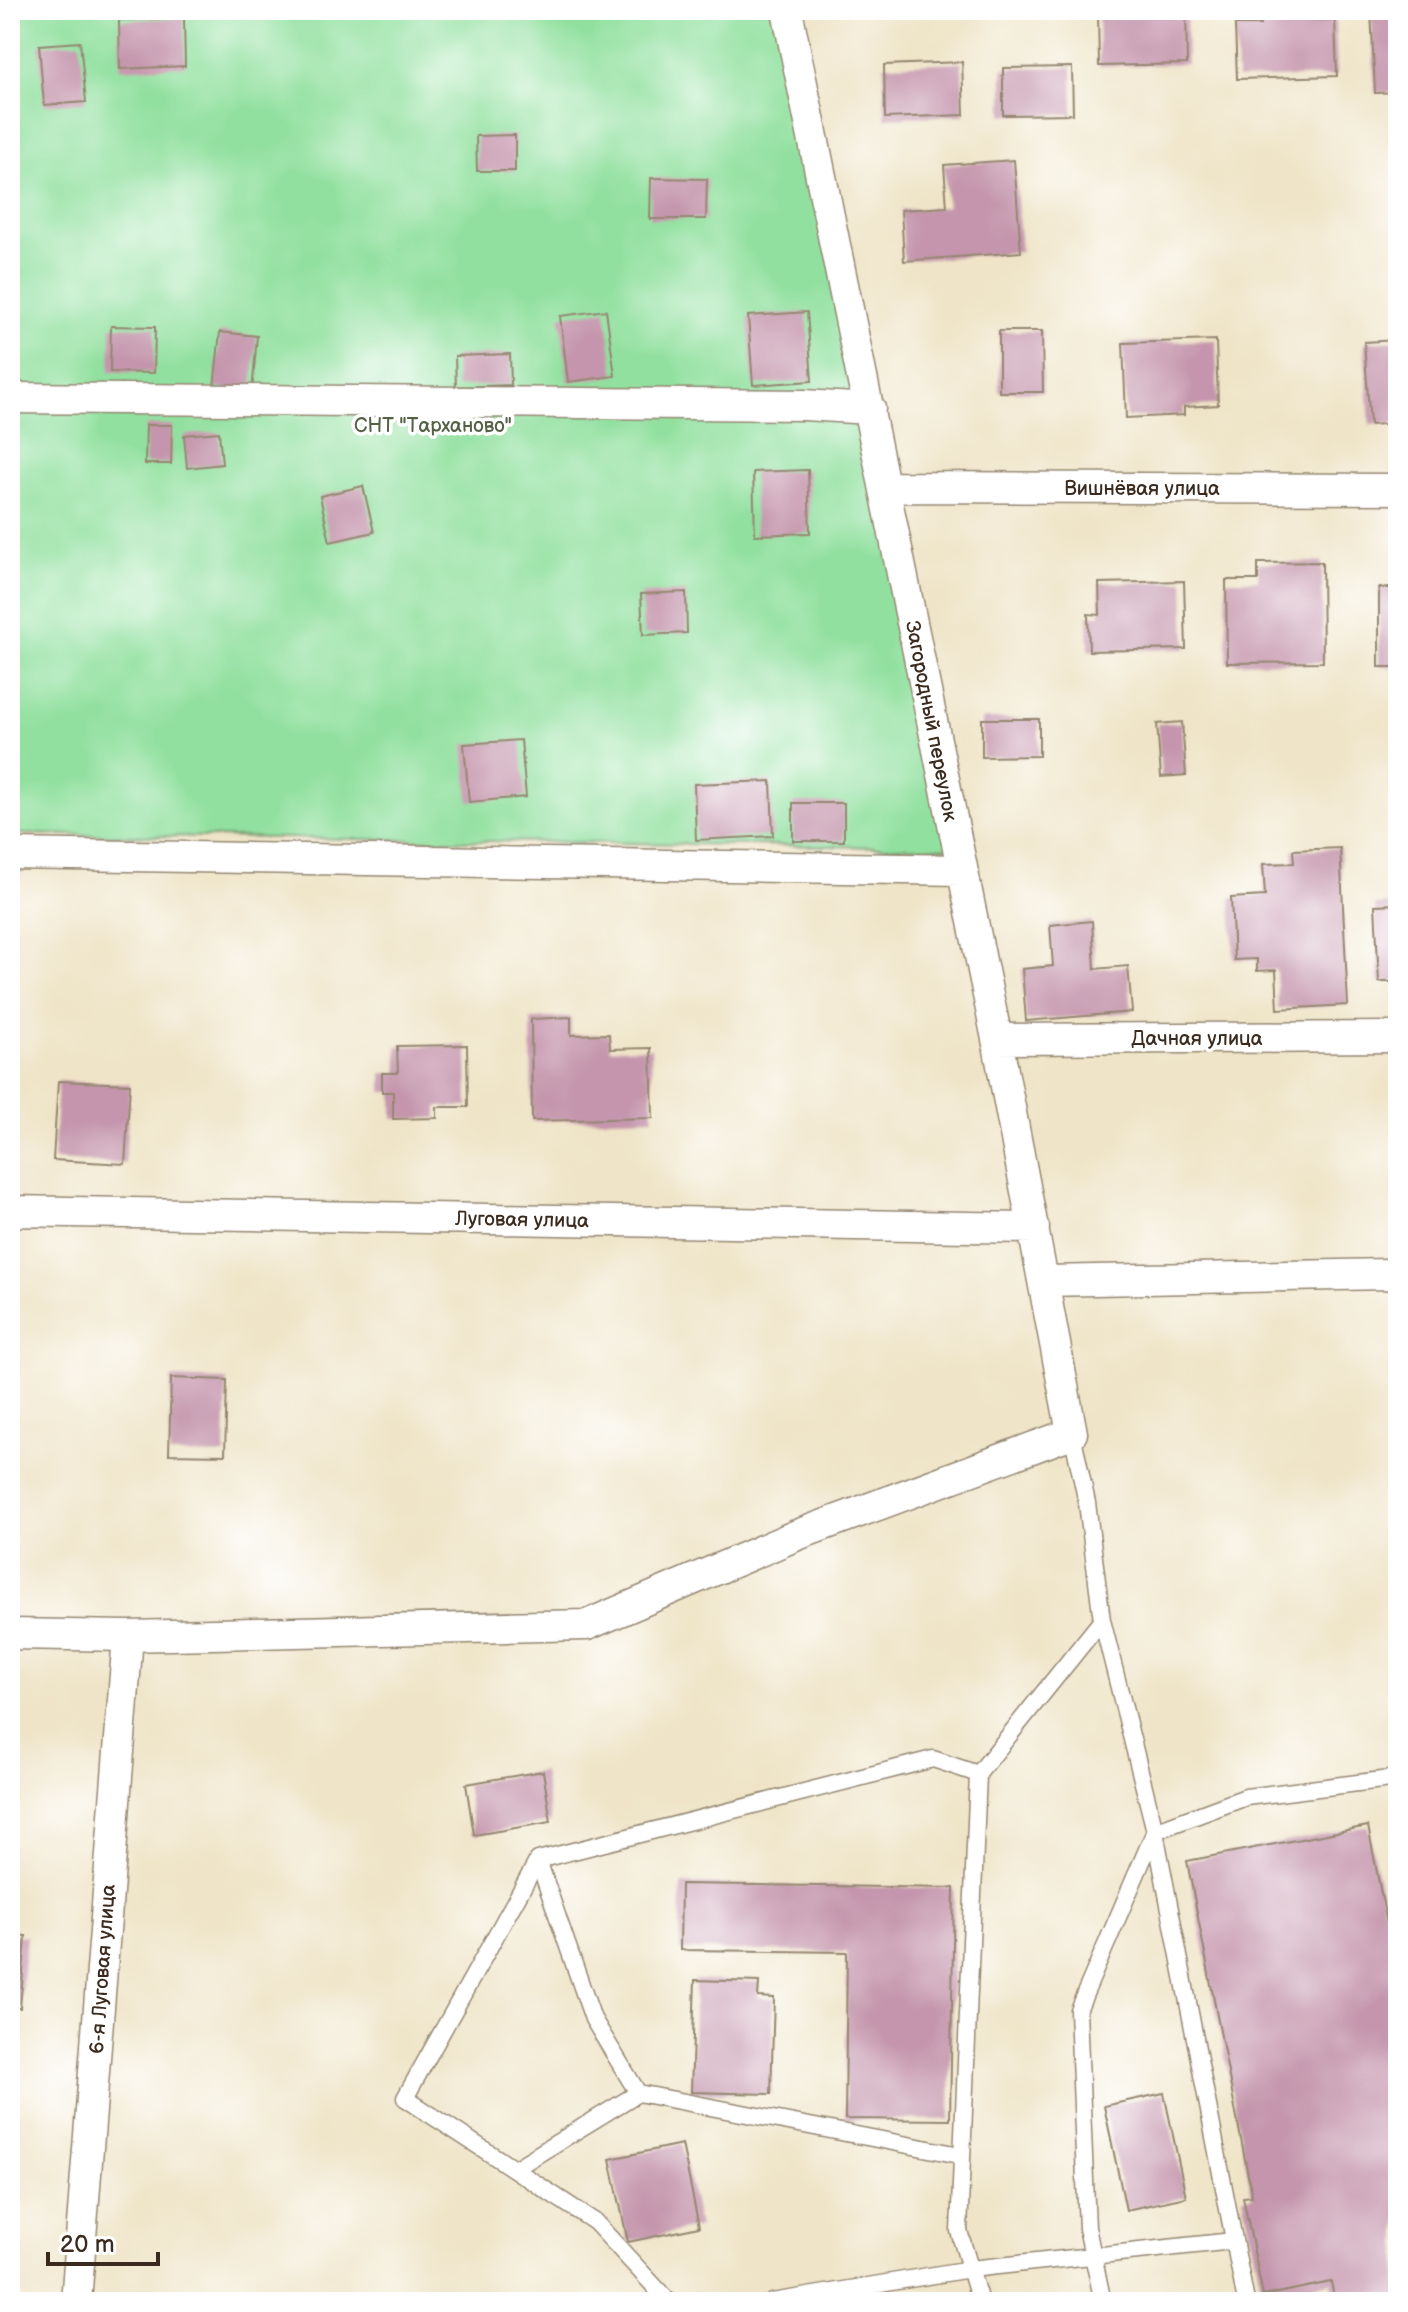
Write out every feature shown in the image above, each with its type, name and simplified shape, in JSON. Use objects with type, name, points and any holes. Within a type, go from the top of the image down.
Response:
[{"type":"street","name":"Загородный переулок","points":[[787,10],[997,1039],[1072,1433]]},
{"type":"street","points":[[10,398],[804,405],[870,409]]},
{"type":"street","name":"Вишнёвая улица","points":[[886,487],[1398,489]]},
{"type":"street","points":[[10,854],[961,870]]},
{"type":"street","name":"Дачная улица","points":[[997,1039],[1398,1037]]},
{"type":"street","name":"Луговая улица","points":[[10,1211],[1034,1228]]},
{"type":"street","points":[[1045,1281],[1389,1274],[1398,1277]]},
{"type":"street","points":[[10,1634],[128,1636],[587,1625],[797,1535],[1072,1433]]},
{"type":"street","name":"6-я Луговая улица","points":[[76,2302],[128,1636]]},
{"type":"lane","points":[[1072,1433],[1087,1503],[1102,1620],[1155,1831],[1246,2302]]},
{"type":"lane","points":[[980,2302],[959,2231],[978,1774],[1102,1620]]},
{"type":"lane","points":[[669,2302],[595,2222],[405,2098],[538,1860],[933,1759],[978,1774]]},
{"type":"lane","points":[[1103,2302],[1087,2228],[1078,2010],[1155,1831],[1246,1797],[1398,1778]]},
{"type":"lane","points":[[538,1860],[593,2019],[638,2093]]},
{"type":"lane","points":[[514,2169],[638,2093],[960,2155]]},
{"type":"lane","points":[[772,2302],[970,2269],[1233,2241]]},
{"type":"green space","name":"СНТ \"Тарханово\"","points":[[10,10],[780,10],[951,848],[10,834]]},
{"type":"building","points":[[325,10],[349,10],[349,12],[326,15]]},
{"type":"building","points":[[1098,10],[1186,10],[1187,64],[1099,66]]},
{"type":"building","points":[[1260,10],[1309,10],[1309,20],[1335,20],[1337,76],[1237,79],[1235,25],[1260,25]]},
{"type":"building","points":[[1371,10],[1398,10],[1398,92],[1375,93]]},
{"type":"building","points":[[184,18],[185,66],[120,69],[119,20]]},
{"type":"building","points":[[80,42],[86,102],[44,105],[39,45]]},
{"type":"building","points":[[962,62],[964,115],[885,118],[884,65]]},
{"type":"building","points":[[1072,67],[1073,114],[1003,115],[1003,68]]},
{"type":"building","points":[[515,135],[515,171],[477,171],[476,136]]},
{"type":"building","points":[[1014,160],[1021,252],[904,261],[901,210],[947,207],[944,165]]},
{"type":"building","points":[[651,178],[707,179],[706,219],[650,219]]},
{"type":"building","points":[[10,295],[16,295],[19,362],[10,363]]},
{"type":"building","points":[[606,310],[615,376],[568,382],[560,316]]},
{"type":"building","points":[[807,312],[812,381],[753,385],[748,316]]},
{"type":"building","points":[[111,326],[155,327],[154,373],[110,372]]},
{"type":"building","points":[[999,331],[1042,331],[1043,392],[999,392]]},
{"type":"building","points":[[220,332],[257,336],[252,392],[214,388]]},
{"type":"building","points":[[1216,340],[1218,405],[1184,407],[1184,415],[1126,418],[1123,343]]},
{"type":"building","points":[[1398,340],[1398,423],[1370,425],[1364,342]]},
{"type":"building","points":[[510,354],[511,385],[456,387],[455,356]]},
{"type":"building","points":[[146,425],[172,425],[171,464],[145,464]]},
{"type":"building","points":[[219,432],[222,464],[187,468],[184,435]]},
{"type":"building","points":[[808,470],[810,533],[755,535],[753,472]]},
{"type":"building","points":[[363,486],[374,532],[330,542],[320,496]]},
{"type":"building","points":[[10,492],[14,492],[16,547],[10,547]]},
{"type":"building","points":[[1322,562],[1323,662],[1227,663],[1226,580],[1258,580],[1258,563]]},
{"type":"building","points":[[1184,581],[1186,649],[1089,651],[1088,614],[1100,615],[1099,583]]},
{"type":"building","points":[[1379,588],[1398,588],[1398,667],[1379,667]]},
{"type":"building","points":[[686,592],[687,633],[643,635],[641,594]]},
{"type":"building","points":[[982,719],[1039,719],[1039,756],[982,757]]},
{"type":"building","points":[[1182,722],[1186,775],[1161,777],[1157,724]]},
{"type":"building","points":[[521,740],[526,797],[469,802],[464,744]]},
{"type":"building","points":[[771,781],[773,836],[696,840],[694,784]]},
{"type":"building","points":[[793,803],[844,803],[844,841],[793,841]]},
{"type":"building","points":[[1340,848],[1348,1005],[1278,1009],[1276,970],[1257,971],[1257,959],[1234,960],[1231,898],[1265,896],[1263,864],[1294,863],[1293,850]]},
{"type":"building","points":[[1398,904],[1398,982],[1379,982],[1375,905]]},
{"type":"building","points":[[1092,921],[1095,969],[1128,966],[1132,1012],[1026,1021],[1022,969],[1053,966],[1050,925]]},
{"type":"building","points":[[571,1017],[571,1035],[609,1034],[610,1049],[651,1048],[653,1118],[532,1121],[531,1019]]},
{"type":"building","points":[[467,1045],[468,1107],[437,1107],[437,1118],[393,1119],[393,1092],[382,1092],[382,1073],[398,1073],[397,1046]]},
{"type":"building","points":[[58,1081],[130,1084],[125,1164],[53,1160]]},
{"type":"building","points":[[171,1378],[227,1380],[225,1455],[169,1454]]},
{"type":"building","points":[[543,1771],[551,1822],[474,1835],[466,1784]]},
{"type":"building","points":[[1368,1826],[1398,1981],[1398,2302],[1335,2302],[1331,2282],[1263,2296],[1243,2197],[1252,2196],[1187,1861]]},
{"type":"building","points":[[681,1884],[954,1888],[950,2120],[845,2119],[847,1952],[680,1950]]},
{"type":"building","points":[[10,1935],[26,1936],[20,2008],[10,2008]]},
{"type":"building","points":[[695,1980],[759,1982],[758,1997],[774,1998],[771,2094],[691,2092]]},
{"type":"building","points":[[1164,2093],[1186,2197],[1126,2210],[1104,2106]]},
{"type":"building","points":[[682,2144],[699,2227],[628,2242],[610,2159]]}]
